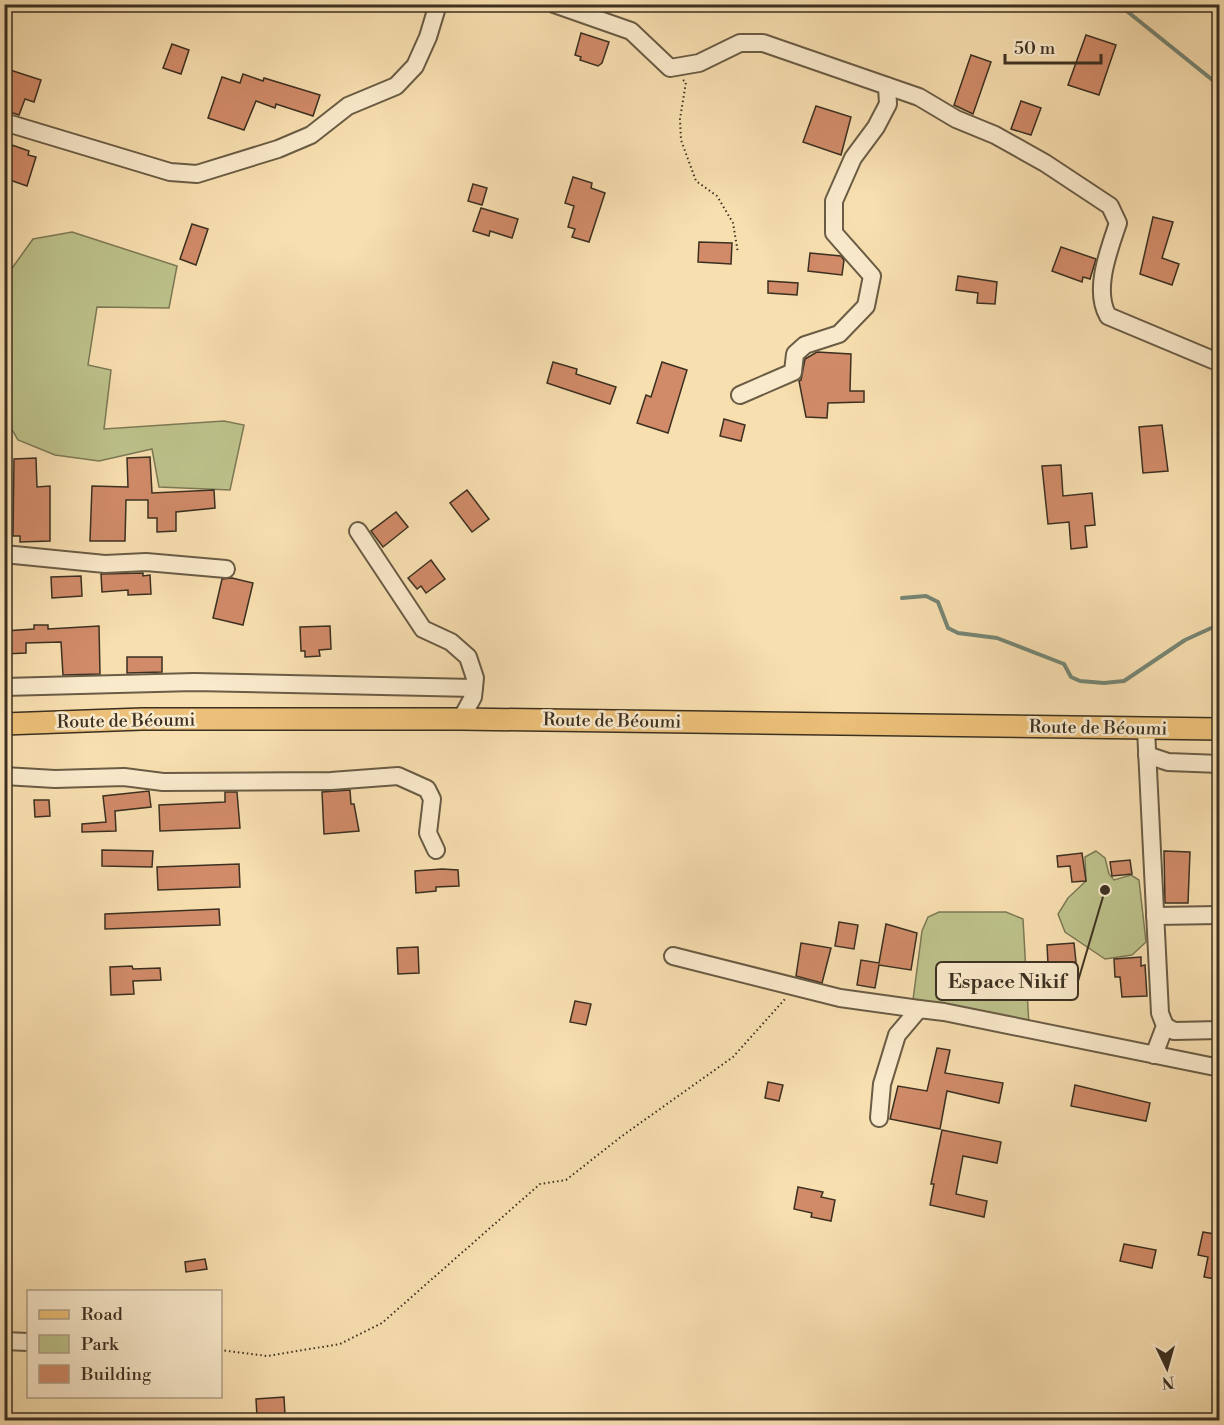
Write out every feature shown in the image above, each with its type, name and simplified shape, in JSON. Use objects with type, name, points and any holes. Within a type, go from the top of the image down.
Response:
[{"type":"main road","name":"Route de Béoumi","points":[[4,724],[142,719],[460,719],[1220,729]]},
{"type":"street","points":[[4,122],[170,172],[197,174],[257,156],[310,135],[348,106],[396,86],[415,66],[428,37],[438,4]]},
{"type":"street","points":[[554,4],[631,30],[670,68],[699,63],[740,43],[763,43],[919,97],[956,119],[995,135],[1045,163],[1110,206],[1118,223],[1107,255],[1101,304],[1108,316],[1213,360],[1220,360]]},
{"type":"street","points":[[740,395],[793,372],[795,354],[805,345],[839,334],[866,306],[872,276],[834,232],[834,201],[853,158],[876,127],[888,104],[887,86]]},
{"type":"street","points":[[358,531],[423,629],[452,642],[468,657],[475,678],[473,697],[460,719]]},
{"type":"street","points":[[4,554],[105,564],[146,562],[226,569]]},
{"type":"street","points":[[4,687],[194,682],[474,688]]},
{"type":"street","points":[[1146,729],[1160,1013],[1165,1026],[1174,1031],[1220,1030]]},
{"type":"street","points":[[1148,755],[1168,762],[1220,764]]},
{"type":"street","points":[[4,776],[55,779],[124,777],[174,782],[331,780],[398,776],[427,789],[432,799],[428,833],[436,850]]},
{"type":"street","points":[[1155,916],[1220,915]]},
{"type":"street","points":[[673,956],[840,998],[944,1012],[1220,1068]]},
{"type":"street","points":[[879,1118],[882,1084],[897,1035],[919,1009]]},
{"type":"street","points":[[1154,1055],[1165,1026]]},
{"type":"street","points":[[4,1341],[27,1342]]},
{"type":"path","points":[[670,68],[686,82],[680,119],[681,140],[696,181],[717,196],[733,223],[738,253]]},
{"type":"path","points":[[222,1350],[267,1356],[340,1344],[382,1323],[540,1184],[566,1180],[622,1136],[733,1057],[795,988]]},
{"type":"green space","points":[[72,232],[177,266],[169,308],[97,307],[88,365],[111,370],[104,429],[224,421],[244,425],[230,490],[159,487],[152,449],[99,461],[55,455],[18,440],[5,418],[4,311],[10,271],[33,239]]},
{"type":"green space","points":[[1096,851],[1105,858],[1109,874],[1114,880],[1131,875],[1139,880],[1146,942],[1132,955],[1105,959],[1065,932],[1058,914],[1068,898],[1086,881],[1085,857]]},
{"type":"green space","points":[[939,912],[1006,912],[1023,919],[1029,1026],[911,1015],[922,931],[928,917]]},
{"type":"building","points":[[581,33],[609,42],[602,63],[598,66],[580,60],[581,57],[575,55]]},
{"type":"building","points":[[1086,35],[1116,45],[1099,95],[1068,85]]},
{"type":"building","points":[[172,44],[189,50],[181,74],[163,68]]},
{"type":"building","points":[[971,55],[991,62],[973,114],[954,105]]},
{"type":"building","points":[[4,68],[41,80],[34,102],[25,99],[19,115],[4,110]]},
{"type":"building","points":[[243,74],[320,95],[313,116],[276,104],[275,108],[256,101],[244,130],[208,118],[222,77],[240,83]]},
{"type":"building","points":[[1021,101],[1041,108],[1031,135],[1011,129]]},
{"type":"building","points":[[816,106],[851,117],[841,155],[803,142]]},
{"type":"building","points":[[12,145],[29,151],[28,155],[36,157],[27,186],[4,178],[4,149],[11,151]]},
{"type":"building","points":[[573,177],[592,183],[591,188],[605,193],[589,242],[572,237],[575,229],[568,227],[574,206],[565,203]]},
{"type":"building","points":[[473,184],[487,188],[482,205],[468,201]]},
{"type":"building","points":[[481,208],[518,219],[512,238],[490,231],[489,236],[473,231]]},
{"type":"building","points":[[1153,217],[1173,222],[1162,258],[1179,264],[1172,285],[1140,274]]},
{"type":"building","points":[[192,224],[208,229],[196,265],[180,259]]},
{"type":"building","points":[[699,242],[732,243],[731,264],[698,262]]},
{"type":"building","points":[[1061,247],[1096,259],[1090,279],[1083,277],[1082,282],[1052,271]]},
{"type":"building","points":[[810,253],[841,256],[844,260],[842,275],[808,271]]},
{"type":"building","points":[[958,276],[997,282],[995,304],[977,303],[978,293],[956,290]]},
{"type":"building","points":[[768,281],[798,283],[797,295],[768,293]]},
{"type":"building","points":[[817,352],[851,354],[850,391],[864,391],[864,402],[828,403],[827,418],[806,417],[799,381],[805,359]]},
{"type":"building","points":[[553,362],[577,369],[576,374],[616,387],[610,404],[547,383]]},
{"type":"building","points":[[662,362],[687,370],[668,433],[637,423],[646,395],[651,397]]},
{"type":"building","points":[[724,419],[745,425],[741,441],[720,436]]},
{"type":"building","points":[[1162,425],[1168,471],[1143,473],[1139,427]]},
{"type":"building","points":[[150,457],[152,493],[214,490],[215,508],[176,512],[176,531],[157,532],[157,518],[148,518],[148,500],[126,500],[125,541],[90,541],[92,486],[128,487],[127,458]]},
{"type":"building","points":[[36,458],[37,487],[50,486],[50,541],[20,542],[20,536],[13,536],[14,459]]},
{"type":"building","points":[[1061,465],[1063,496],[1092,493],[1095,525],[1085,526],[1087,547],[1071,549],[1069,522],[1048,524],[1042,466]]},
{"type":"building","points":[[467,490],[489,519],[472,532],[450,503]]},
{"type":"building","points":[[396,512],[408,527],[383,547],[371,531]]},
{"type":"building","points":[[431,560],[445,579],[426,593],[421,586],[417,589],[408,578]]},
{"type":"building","points":[[143,573],[143,576],[150,575],[151,594],[128,595],[128,590],[102,592],[101,574]]},
{"type":"building","points":[[81,576],[82,596],[52,598],[51,577]]},
{"type":"building","points":[[232,578],[253,583],[243,625],[213,618],[222,579]]},
{"type":"building","points":[[34,625],[48,625],[48,629],[99,626],[100,674],[63,675],[61,642],[26,643],[26,653],[4,654],[4,631],[34,629]]},
{"type":"building","points":[[330,626],[331,649],[319,650],[320,656],[305,657],[305,651],[301,651],[300,627]]},
{"type":"building","points":[[127,657],[162,657],[162,672],[127,673]]},
{"type":"building","points":[[350,790],[351,804],[354,804],[359,831],[324,834],[322,792]]},
{"type":"building","points":[[149,791],[151,807],[115,811],[116,831],[82,832],[82,824],[106,822],[103,796]]},
{"type":"building","points":[[225,792],[237,792],[240,828],[160,831],[159,805],[225,802]]},
{"type":"building","points":[[34,800],[49,800],[50,816],[35,817]]},
{"type":"building","points":[[102,850],[153,851],[152,867],[102,866]]},
{"type":"building","points":[[1164,851],[1190,852],[1188,903],[1165,903]]},
{"type":"building","points":[[1082,853],[1086,881],[1072,882],[1070,866],[1058,867],[1057,856]]},
{"type":"building","points":[[1130,860],[1132,874],[1112,876],[1110,862]]},
{"type":"building","points":[[239,864],[240,887],[158,890],[157,867]]},
{"type":"building","points":[[458,870],[459,886],[436,887],[436,891],[416,893],[415,871]]},
{"type":"building","points":[[219,909],[220,925],[105,929],[105,914]]},
{"type":"building","points":[[839,922],[858,925],[854,949],[835,946]]},
{"type":"building","points":[[886,924],[917,933],[911,970],[879,965],[875,988],[857,985],[861,960],[879,963]]},
{"type":"building","points":[[801,943],[831,948],[822,983],[796,976]]},
{"type":"building","points":[[1074,943],[1076,962],[1048,964],[1047,945]]},
{"type":"building","points":[[418,947],[419,973],[398,974],[397,948]]},
{"type":"building","points":[[1141,957],[1141,966],[1145,965],[1147,996],[1122,997],[1120,977],[1115,977],[1114,959]]},
{"type":"building","points":[[132,966],[133,969],[160,968],[161,980],[133,981],[134,994],[111,995],[110,967]]},
{"type":"building","points":[[575,1001],[591,1004],[586,1025],[570,1022]]},
{"type":"building","points":[[937,1048],[950,1050],[945,1073],[1003,1083],[999,1103],[947,1091],[940,1129],[890,1119],[898,1086],[927,1091]]},
{"type":"building","points":[[768,1082],[783,1085],[779,1101],[765,1098]]},
{"type":"building","points":[[1075,1085],[1150,1103],[1146,1121],[1071,1106]]},
{"type":"building","points":[[942,1130],[1001,1142],[997,1163],[963,1156],[956,1194],[987,1201],[984,1217],[930,1205],[934,1184],[931,1184]]},
{"type":"building","points":[[798,1187],[823,1192],[821,1197],[835,1200],[831,1221],[811,1217],[812,1213],[794,1209]]},
{"type":"building","points":[[1203,1232],[1220,1235],[1220,1280],[1204,1277],[1208,1257],[1198,1255]]},
{"type":"building","points":[[1124,1244],[1156,1250],[1152,1268],[1120,1261]]},
{"type":"building","points":[[205,1259],[207,1269],[186,1272],[185,1262]]},
{"type":"building","points":[[284,1397],[285,1415],[257,1417],[256,1399]]},
{"type":"waterway","points":[[1118,4],[1220,86]]},
{"type":"waterway","points":[[902,598],[926,596],[938,602],[948,628],[958,633],[997,638],[1064,664],[1071,677],[1080,681],[1104,683],[1124,681],[1185,640],[1220,624]]},
{"type":"place","name":"Espace Nikif","points":[[1105,890]]}]
